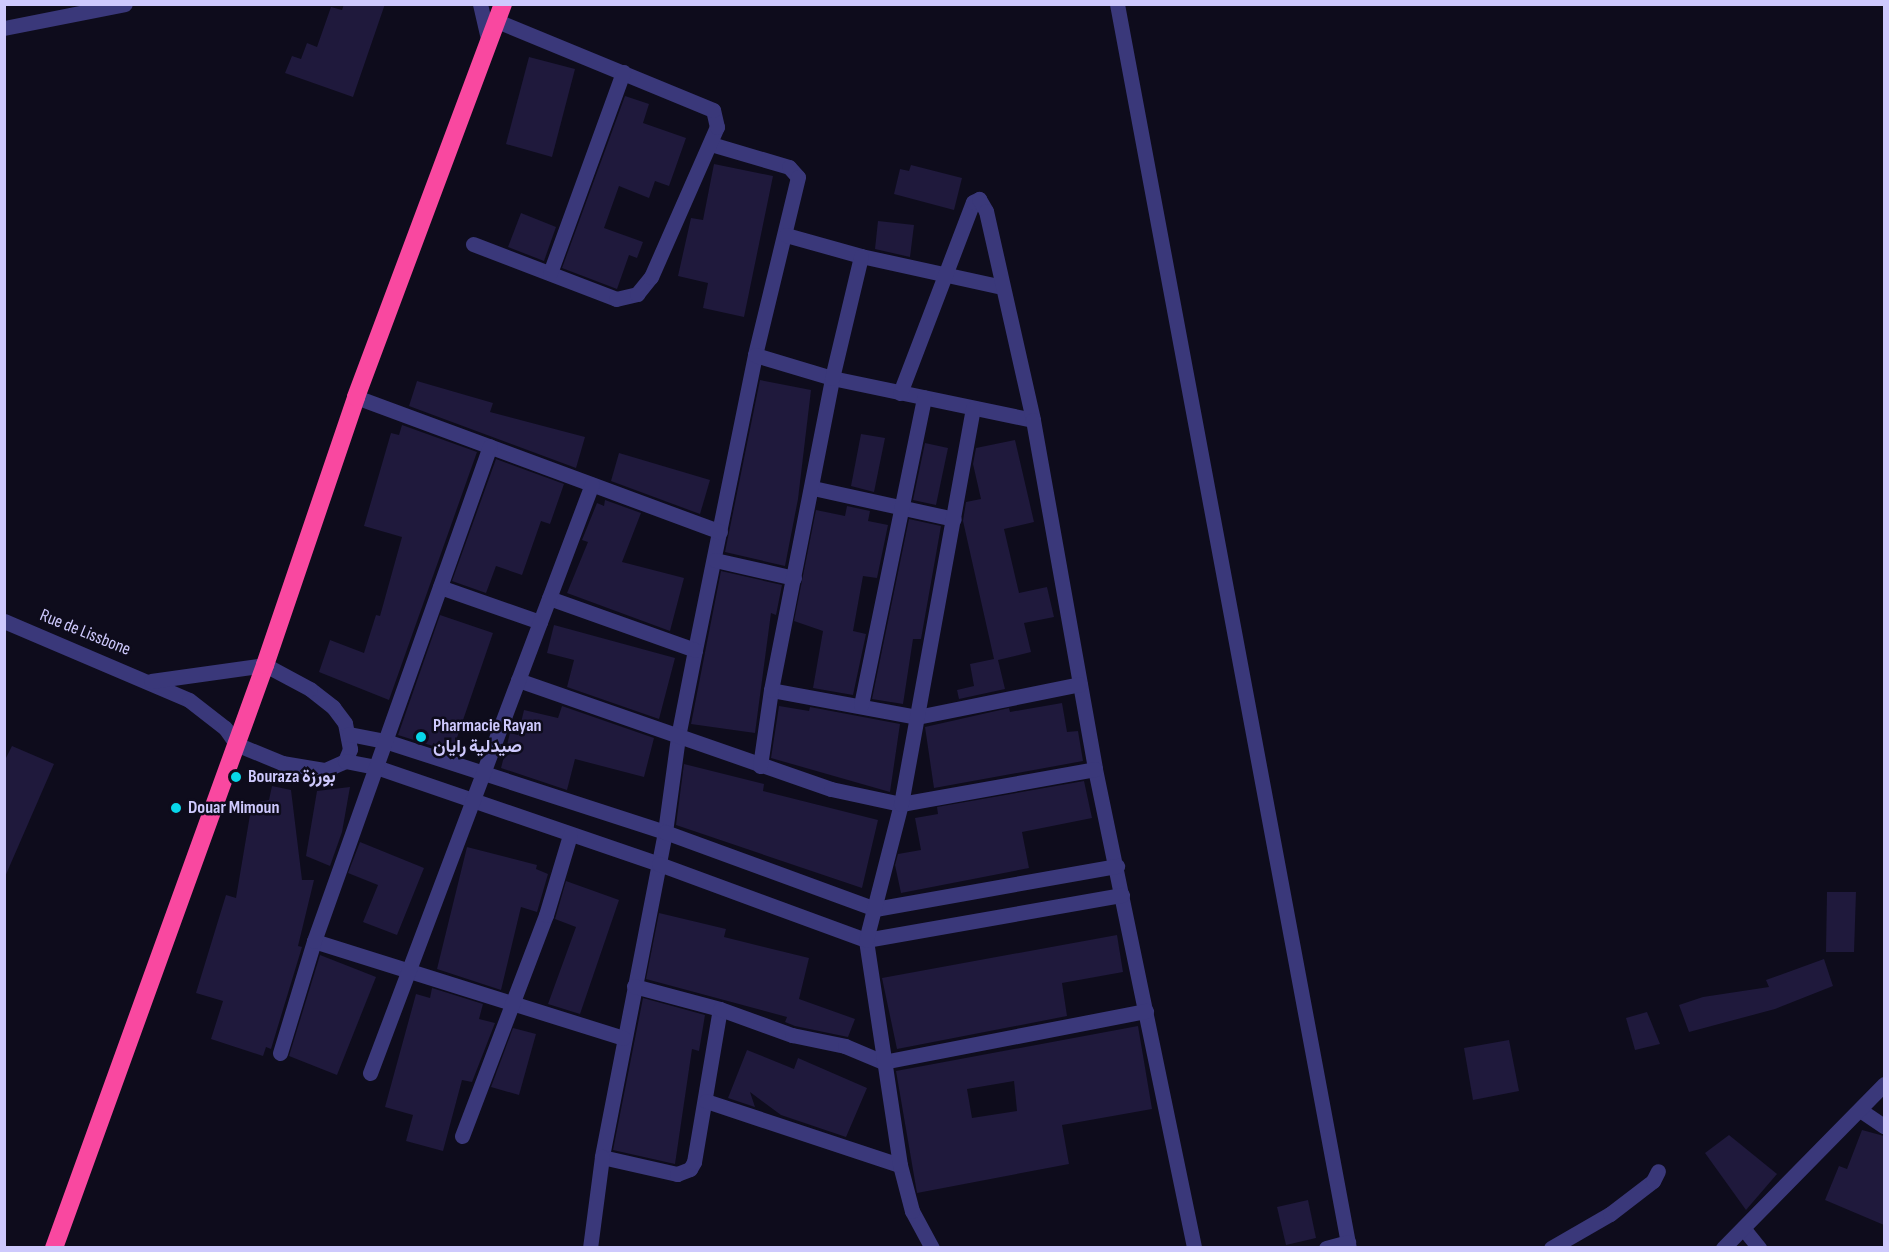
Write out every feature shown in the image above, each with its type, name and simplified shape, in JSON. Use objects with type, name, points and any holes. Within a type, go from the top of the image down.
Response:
[{"type":"highway","points":[[54,1248],[265,665],[356,397],[500,13]]},
{"type":"street","points":[[4,28],[125,4]]},
{"type":"street","points":[[480,4],[489,42]]},
{"type":"street","points":[[1117,4],[1349,1245],[1326,1248]]},
{"type":"street","points":[[473,244],[616,299],[637,294],[651,278],[711,144],[717,121],[713,110],[623,72],[500,13]]},
{"type":"street","points":[[550,273],[623,72]]},
{"type":"street","points":[[590,1248],[602,1157],[623,1038],[666,832],[678,737],[755,355],[786,235],[797,172],[711,144]]},
{"type":"street","points":[[900,393],[973,202],[979,199],[986,211],[1033,420],[1095,770],[1117,866],[1194,1248]]},
{"type":"street","points":[[786,235],[861,256],[1002,287]]},
{"type":"street","points":[[760,766],[771,690],[813,488],[832,378],[861,256]]},
{"type":"street","points":[[755,355],[832,378],[1033,420]]},
{"type":"street","points":[[356,397],[720,531]]},
{"type":"street","points":[[861,705],[899,506],[924,397]]},
{"type":"street","points":[[932,1248],[912,1211],[900,1165],[866,940],[901,804],[973,408]]},
{"type":"street","points":[[280,1053],[314,941],[490,446]]},
{"type":"street","points":[[370,1073],[592,484]]},
{"type":"street","points":[[813,488],[954,519]]},
{"type":"street","points":[[715,560],[794,578]]},
{"type":"street","points":[[440,586],[540,622]]},
{"type":"street","points":[[549,598],[695,650]]},
{"type":"street","name":"Rue de Lissbone","points":[[4,621],[151,681],[189,700],[225,728],[236,744]]},
{"type":"street","points":[[151,681],[265,665],[310,689],[333,707],[349,734],[350,749],[345,761]]},
{"type":"street","points":[[518,680],[831,789],[901,804],[1095,770]]},
{"type":"street","points":[[771,690],[917,717],[1080,684]]},
{"type":"street","points":[[349,734],[385,741],[666,832],[875,909],[1117,866]]},
{"type":"street","points":[[236,744],[293,766],[313,770],[345,761],[376,767],[659,864],[866,940],[1122,895]]},
{"type":"street","points":[[462,1136],[510,1003],[546,915],[570,835]]},
{"type":"street","points":[[314,941],[623,1038]]},
{"type":"street","points":[[634,986],[720,1009],[792,1035],[845,1046],[883,1062],[1146,1011]]},
{"type":"street","points":[[602,1157],[684,1173],[694,1162],[720,1009]]},
{"type":"street","points":[[1723,1248],[1884,1084]]},
{"type":"street","points":[[706,1101],[900,1165]]},
{"type":"street","points":[[1860,1110],[1884,1126]]},
{"type":"street","points":[[1551,1248],[1610,1214],[1653,1181],[1658,1171]]},
{"type":"street","points":[[1743,1228],[1759,1248]]},
{"type":"building","points":[[344,4],[385,4],[353,97],[285,73],[292,56],[301,59],[307,43],[317,47],[331,7],[342,10]]},
{"type":"building","points":[[529,57],[575,69],[552,157],[506,144]]},
{"type":"building","points":[[625,96],[649,104],[643,123],[686,138],[669,186],[655,181],[649,198],[619,186],[604,228],[643,242],[637,258],[629,255],[617,289],[562,268]]},
{"type":"building","points":[[714,164],[773,176],[744,317],[703,308],[708,283],[678,276],[691,218],[703,220]]},
{"type":"building","points":[[911,165],[962,178],[954,210],[894,194],[900,169],[909,171]]},
{"type":"building","points":[[521,213],[556,227],[544,261],[508,247]]},
{"type":"building","points":[[878,221],[914,225],[910,257],[875,249]]},
{"type":"building","points":[[760,380],[811,390],[798,499],[785,566],[725,552]]},
{"type":"building","points":[[417,381],[493,403],[490,412],[585,437],[576,468],[409,406]]},
{"type":"building","points":[[402,425],[477,452],[389,700],[319,672],[330,640],[364,653],[376,615],[380,616],[402,537],[364,526],[391,433],[399,435]]},
{"type":"building","points":[[861,434],[885,438],[874,492],[851,486]]},
{"type":"building","points":[[1015,440],[1034,522],[1004,529],[1019,593],[1047,587],[1054,617],[1024,623],[1031,652],[998,660],[1005,689],[959,699],[957,690],[974,686],[970,664],[994,659],[963,521],[966,502],[981,499],[973,464],[976,448]]},
{"type":"building","points":[[925,443],[948,448],[936,505],[913,500]]},
{"type":"building","points":[[619,453],[710,480],[700,514],[611,481]]},
{"type":"building","points":[[496,459],[564,484],[550,524],[541,521],[522,575],[496,566],[486,593],[452,581]]},
{"type":"building","points":[[605,500],[641,513],[622,562],[684,578],[670,631],[567,593],[588,542],[582,540],[597,503],[604,506]]},
{"type":"building","points":[[847,506],[870,511],[868,521],[888,525],[877,578],[863,576],[853,631],[866,634],[853,695],[813,688],[823,631],[794,621],[816,510],[845,516]]},
{"type":"building","points":[[909,519],[941,526],[921,639],[913,639],[903,704],[872,699]]},
{"type":"building","points":[[721,571],[782,585],[776,615],[771,613],[755,733],[691,724]]},
{"type":"building","points":[[440,615],[493,633],[452,752],[398,735]]},
{"type":"building","points":[[554,625],[675,658],[659,719],[567,687],[574,660],[547,653]]},
{"type":"building","points":[[1062,703],[1067,732],[1078,731],[1083,761],[934,788],[925,727],[1009,708],[1010,712]]},
{"type":"building","points":[[562,706],[654,738],[644,777],[575,759],[567,790],[501,768],[510,733],[518,735],[524,710],[558,718]]},
{"type":"building","points":[[779,706],[809,711],[810,707],[900,724],[890,792],[771,758]]},
{"type":"building","points":[[12,746],[54,764],[4,879],[4,762]]},
{"type":"building","points":[[684,764],[764,784],[763,791],[878,820],[862,888],[676,825]]},
{"type":"building","points":[[1084,781],[1092,818],[1022,832],[1029,868],[901,893],[895,865],[898,854],[921,850],[915,818],[938,814],[937,807]]},
{"type":"building","points":[[272,786],[291,790],[302,880],[314,880],[298,946],[302,947],[271,1049],[266,1047],[263,1056],[211,1039],[223,1001],[196,993],[226,895],[236,898],[252,803],[269,800]]},
{"type":"building","points":[[350,787],[342,832],[330,866],[306,856],[317,791]]},
{"type":"building","points":[[360,842],[424,868],[397,935],[363,922],[378,885],[348,873]]},
{"type":"building","points":[[467,847],[537,865],[536,869],[548,874],[537,912],[521,907],[501,990],[437,969]]},
{"type":"building","points":[[566,881],[619,900],[580,1014],[548,1004],[576,927],[555,919]]},
{"type":"building","points":[[1827,892],[1856,892],[1854,952],[1826,952]]},
{"type":"building","points":[[659,913],[726,929],[724,937],[809,958],[799,999],[855,1019],[848,1037],[795,1026],[785,1022],[787,1017],[646,979]]},
{"type":"building","points":[[1117,935],[1123,972],[1062,983],[1067,1016],[897,1049],[882,978]]},
{"type":"building","points":[[320,955],[376,977],[337,1075],[289,1056]]},
{"type":"building","points":[[1824,959],[1833,986],[1775,1009],[1689,1032],[1679,1005],[1703,997],[1769,987],[1766,980]]},
{"type":"building","points":[[432,988],[483,1004],[479,1019],[495,1023],[472,1082],[462,1080],[443,1151],[406,1141],[413,1115],[385,1107],[416,994],[430,998]]},
{"type":"building","points":[[643,998],[705,1015],[699,1051],[692,1049],[675,1164],[613,1150]]},
{"type":"building","points":[[1647,1012],[1660,1044],[1635,1050],[1626,1018]]},
{"type":"building","points":[[1138,1026],[1152,1109],[1062,1125],[1069,1164],[917,1193],[896,1071]],"holes":[[[1014,1081],[1017,1111],[972,1118],[967,1089]]]},
{"type":"building","points":[[513,1028],[536,1034],[519,1095],[491,1087]]},
{"type":"building","points":[[1509,1040],[1519,1091],[1473,1100],[1464,1048]]},
{"type":"building","points":[[747,1050],[794,1069],[798,1058],[867,1088],[846,1137],[781,1115],[750,1092],[755,1107],[728,1098]]},
{"type":"building","points":[[1862,1130],[1884,1136],[1884,1225],[1825,1200],[1839,1166],[1847,1169]]},
{"type":"building","points":[[1729,1135],[1777,1174],[1746,1210],[1705,1153]]},
{"type":"building","points":[[1308,1200],[1316,1238],[1286,1245],[1277,1207]]},
{"type":"place","name":"Pharmacie Rayan صيدلية رايان","points":[[421,737]]},
{"type":"place","name":"Bouraza بورزة","points":[[236,777]]},
{"type":"place","name":"Douar Mimoun","points":[[176,808]]}]
